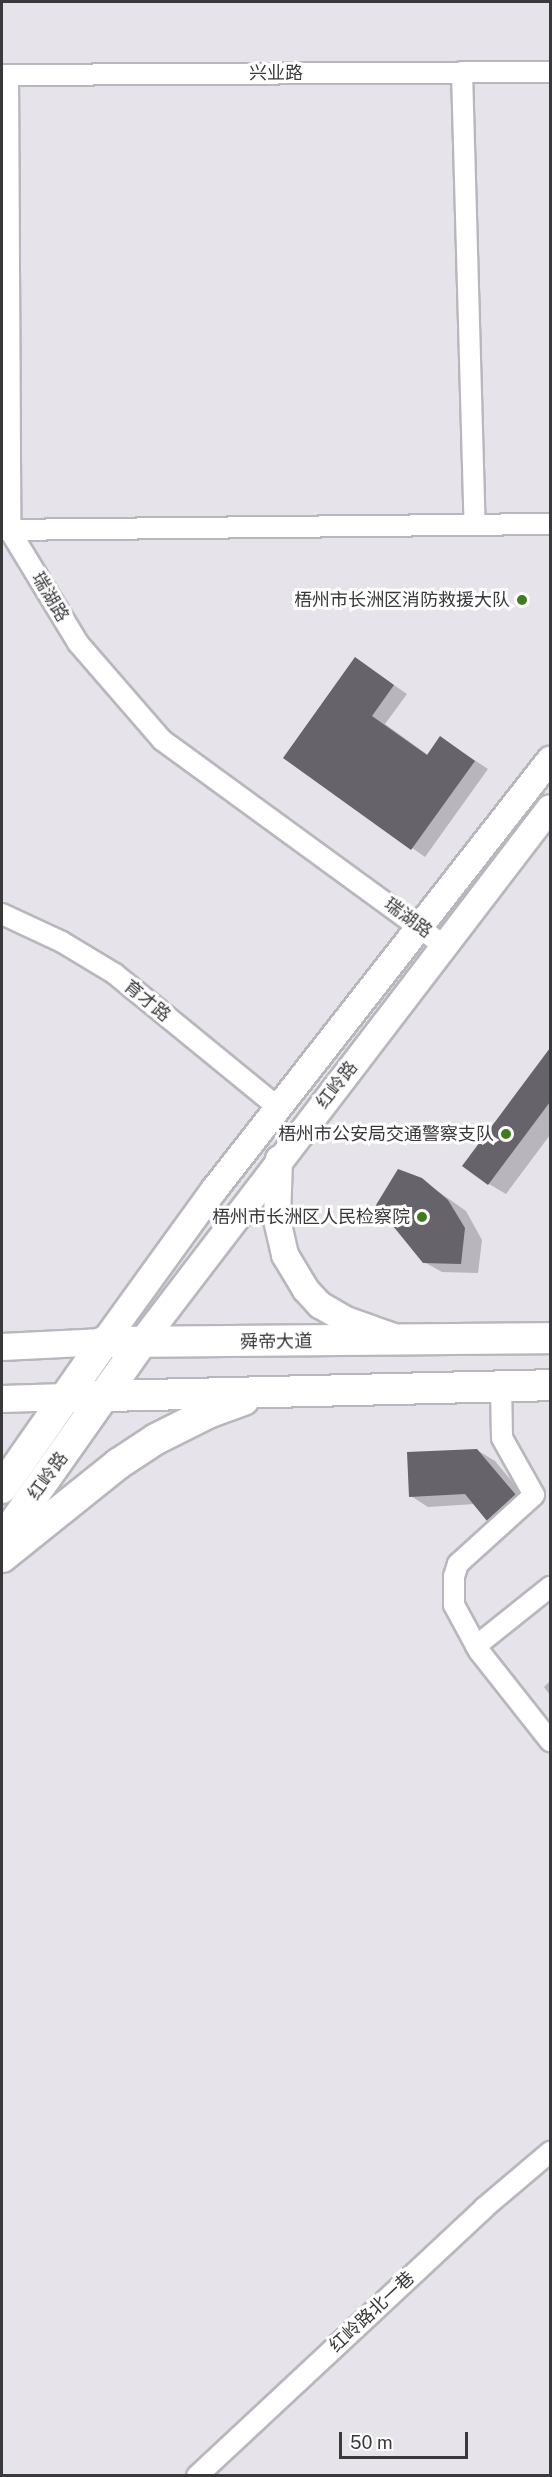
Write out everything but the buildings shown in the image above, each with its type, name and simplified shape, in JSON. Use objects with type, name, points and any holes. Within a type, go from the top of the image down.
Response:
[{"type":"highway","name":"舜帝大道","points":[[104,1342],[550,1338]]},
{"type":"highway","name":"红岭路","points":[[2,1488],[104,1342]]},
{"type":"highway","name":"红岭路","points":[[2,1540],[141,1343]]},
{"type":"highway","points":[[66,1396],[105,1397],[273,1389],[550,1385]]},
{"type":"highway","points":[[2,1557],[118,1464],[156,1439],[208,1413],[273,1389]]},
{"type":"main road","name":"红岭路","points":[[104,1342],[214,1190],[422,928],[550,760]]},
{"type":"main road","name":"红岭路","points":[[141,1343],[279,1159],[446,946],[550,808]]},
{"type":"main road","points":[[279,1159],[277,1220],[285,1255],[306,1290],[320,1305],[346,1320],[375,1332],[412,1341]]},
{"type":"main road","name":"舜帝大道","points":[[2,1347],[104,1342]]},
{"type":"main road","points":[[2,1400],[66,1396]]},
{"type":"street","points":[[462,72],[475,524]]},
{"type":"street","name":"兴业路","points":[[5,75],[550,72]]},
{"type":"street","points":[[5,75],[6,530],[550,524]]},
{"type":"street","name":"瑞湖路","points":[[6,530],[78,643],[162,740],[446,946]]},
{"type":"street","name":"育才路","points":[[2,914],[62,942],[115,974],[279,1108]]},
{"type":"street","points":[[501,1386],[502,1438],[534,1495],[458,1564],[454,1576],[454,1605],[476,1646],[550,1741]]},
{"type":"street","points":[[476,1646],[550,1587]]},
{"type":"street","name":"红岭路北一巷","points":[[197,2475],[484,2208],[550,2152]]},
{"type":"place","name":"梧州市长洲区消防救援大队","points":[[522,600]]},
{"type":"place","name":"梧州市公安局交通警察支队","points":[[506,1134]]},
{"type":"place","name":"梧州市长洲区人民检察院","points":[[422,1217]]}]
